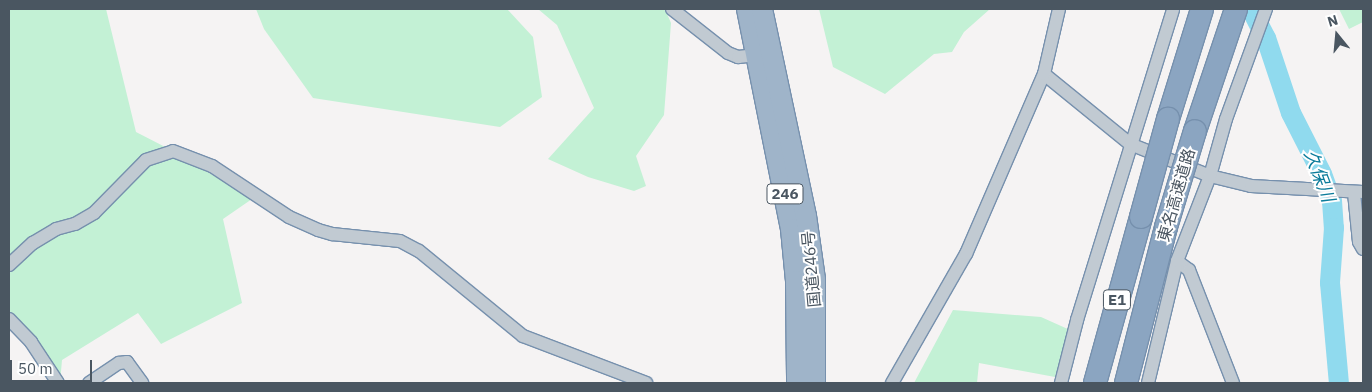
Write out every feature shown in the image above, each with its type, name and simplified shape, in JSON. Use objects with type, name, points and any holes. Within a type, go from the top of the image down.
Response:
[{"type":"highway","name":"国道246号","points":[[747,9],[791,229],[796,281],[797,383]]},
{"type":"highway","name":"国道246号","points":[[762,9],[806,216],[815,279],[815,383]]},
{"type":"highway","name":"東名高速道路","points":[[1095,383],[1168,119],[1202,9]]},
{"type":"highway","name":"東名高速道路","points":[[1126,383],[1166,227],[1235,10]]},
{"type":"street","points":[[672,9],[728,53],[738,57],[757,55]]},
{"type":"street","points":[[892,383],[966,254],[1044,74],[1059,9]]},
{"type":"street","points":[[1061,383],[1077,320],[1173,9]]},
{"type":"street","points":[[1148,383],[1177,261],[1210,176],[1254,39],[1266,10]]},
{"type":"street","points":[[1044,74],[1130,144],[1210,176],[1251,186],[1359,192],[1359,242],[1363,249]]},
{"type":"street","points":[[9,265],[40,238],[56,229],[76,224],[94,213],[146,160],[173,151],[212,166],[289,217],[318,230],[332,234],[400,241],[420,252],[523,336],[646,383]]},
{"type":"street","points":[[1177,261],[1189,270],[1233,383]]},
{"type":"street","points":[[9,319],[31,342],[58,383]]},
{"type":"street","points":[[89,383],[120,364],[127,362],[142,383]]},
{"type":"green space","points":[[9,9],[106,9],[136,132],[173,151],[252,199],[223,219],[242,303],[161,344],[138,313],[62,360],[60,383],[9,314]]},
{"type":"green space","points":[[256,9],[507,9],[533,37],[542,97],[500,127],[313,98],[264,29]]},
{"type":"green space","points":[[538,9],[665,9],[671,23],[664,115],[636,156],[646,186],[634,191],[588,177],[548,159],[594,108],[557,25]]},
{"type":"green space","points":[[819,9],[990,9],[964,32],[952,52],[934,54],[885,94],[833,67]]},
{"type":"green space","points":[[1339,9],[1363,9],[1363,22],[1349,29]]},
{"type":"green space","points":[[953,310],[1041,317],[1070,330],[1055,377],[979,363],[977,383],[914,383]]},
{"type":"waterway","name":"久保川","points":[[1251,9],[1266,38],[1291,113],[1322,174],[1332,201],[1334,228],[1330,283],[1339,383]]}]
